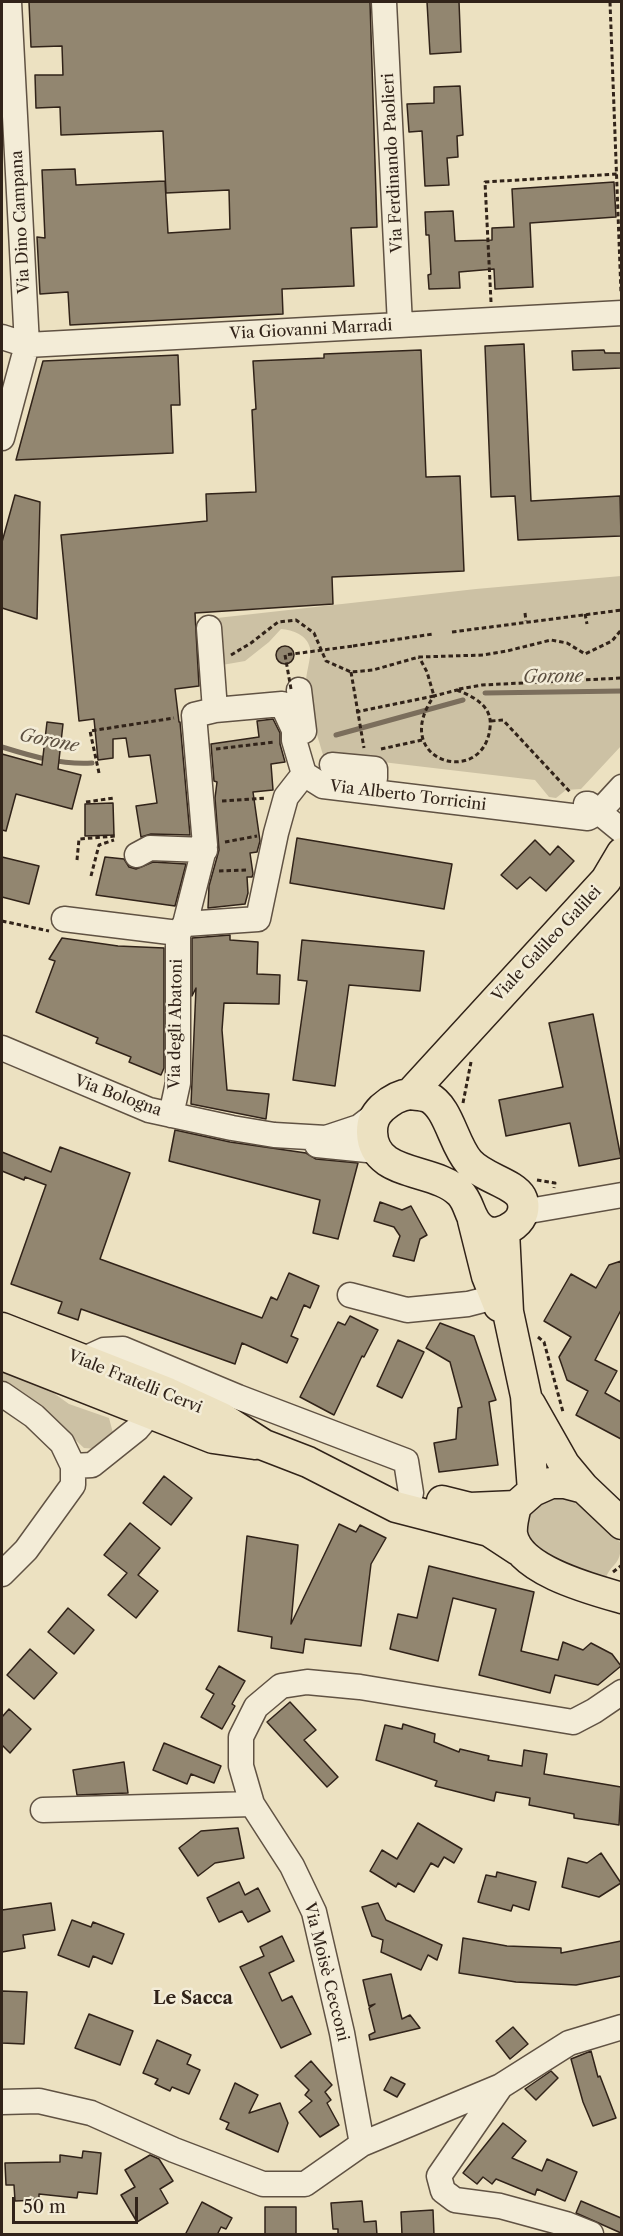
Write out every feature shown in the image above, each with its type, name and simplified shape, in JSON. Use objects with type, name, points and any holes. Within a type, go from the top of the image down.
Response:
[{"type":"main road","name":"Viale Galileo Galilei","points":[[410,1094],[470,1043],[606,880],[621,853]]},
{"type":"main road","points":[[470,1043],[451,1109],[457,1146],[480,1173],[519,1203]]},
{"type":"main road","points":[[451,1109],[426,1096],[410,1094],[395,1098],[376,1114],[372,1131],[377,1151],[394,1166],[440,1181],[460,1193],[473,1221],[486,1276],[495,1297],[522,1336]]},
{"type":"main road","points":[[473,1221],[489,1232],[519,1203]]},
{"type":"main road","points":[[519,1203],[508,1312],[522,1336],[526,1396],[524,1498],[512,1532],[518,1550],[539,1567],[621,1598]]},
{"type":"main road","name":"Viale Fratelli Cervi","points":[[2,1328],[168,1393],[230,1407],[264,1445]]},
{"type":"main road","name":"Viale Fratelli Cervi","points":[[2,1355],[149,1415],[213,1438],[264,1445],[308,1462],[396,1508],[489,1531],[518,1550]]},
{"type":"main road","points":[[526,1396],[564,1464],[584,1488],[621,1524]]},
{"type":"main road","points":[[339,1478],[470,1508],[524,1498],[551,1483],[565,1483],[584,1488]]},
{"type":"street","name":"Via Dino Campana","points":[[2,438],[27,345],[9,2]]},
{"type":"street","name":"Via Ferdinando Paolieri","points":[[384,2],[400,325]]},
{"type":"street","name":"Via Giovanni Marradi","points":[[2,338],[27,345],[621,313]]},
{"type":"street","name":"Via degli Abatoni","points":[[171,1115],[178,1083],[182,928],[203,856],[201,803],[204,712],[212,659],[209,628]]},
{"type":"street","points":[[294,730],[304,730],[295,689]]},
{"type":"street","points":[[64,919],[182,928],[258,919],[286,797],[304,774],[294,740],[294,730],[282,704],[204,712]]},
{"type":"street","points":[[332,765],[375,769],[375,778]]},
{"type":"street","name":"Via Alberto Torricini","points":[[327,772],[594,808],[588,818],[323,786],[304,774],[327,772]]},
{"type":"street","points":[[621,787],[594,808],[621,831]]},
{"type":"street","points":[[137,855],[150,848],[203,856]]},
{"type":"street","name":"Via Bologna","points":[[2,1048],[148,1110],[274,1135]]},
{"type":"street","points":[[274,1135],[326,1138],[359,1126],[376,1114]]},
{"type":"street","points":[[274,1135],[310,1145],[377,1151]]},
{"type":"street","points":[[519,1203],[530,1193],[611,1196]]},
{"type":"street","points":[[519,1203],[611,1196]]},
{"type":"street","points":[[350,1295],[407,1310],[468,1305],[495,1297]]},
{"type":"street","points":[[2,1394],[34,1416],[62,1443],[73,1466],[73,1485],[26,1550],[2,1574]]},
{"type":"street","points":[[230,1407],[406,1461],[411,1493]]},
{"type":"street","points":[[73,1466],[92,1465],[137,1429],[149,1415]]},
{"type":"street","name":"Via Moisè Cecconi","points":[[362,2144],[342,2033],[314,1912],[292,1866],[252,1804],[241,1766],[241,1737],[256,1707],[281,1686],[307,1682],[360,1687],[573,1722],[594,1711],[621,1692]]},
{"type":"street","points":[[43,1810],[252,1804]]},
{"type":"street","points":[[2,2102],[39,2101],[91,2113],[174,2150],[264,2184],[305,2184],[362,2144],[501,2086],[569,2043],[621,2027]]},
{"type":"street","points":[[501,2086],[439,2176],[443,2191],[455,2200],[500,2206],[566,2224],[591,2235]]},
{"type":"path","points":[[610,2],[621,313]]},
{"type":"path","points":[[492,320],[485,182],[617,174]]},
{"type":"path","points":[[452,632],[621,610]]},
{"type":"path","points":[[525,613],[526,621]]},
{"type":"path","points":[[585,614],[587,624]]},
{"type":"path","points":[[212,659],[234,655],[278,622],[296,620],[314,633],[326,661],[351,672],[373,670],[419,657],[483,655],[551,640],[567,644],[585,654],[612,641],[621,629]]},
{"type":"path","points":[[295,689],[285,655],[433,634]]},
{"type":"path","points":[[419,657],[427,672],[434,696]]},
{"type":"path","points":[[351,672],[363,744]]},
{"type":"path","points":[[356,712],[482,685],[595,677],[621,678]]},
{"type":"path","points":[[434,696],[427,705],[420,729],[422,740],[429,752],[443,760],[458,762],[472,759],[483,750],[489,739],[491,721],[478,699],[457,690]]},
{"type":"path","points":[[99,773],[90,731],[204,712]]},
{"type":"path","points":[[491,721],[503,720],[566,790],[594,808]]},
{"type":"path","points":[[377,750],[422,740]]},
{"type":"path","points":[[201,803],[286,797]]},
{"type":"path","points":[[86,802],[114,798]]},
{"type":"path","points":[[203,856],[276,833]]},
{"type":"path","points":[[77,860],[79,839],[115,838],[99,845],[92,876]]},
{"type":"path","points":[[203,856],[268,868]]},
{"type":"path","points":[[2,921],[56,932],[64,919]]},
{"type":"path","points":[[451,1109],[470,1043]]},
{"type":"path","points":[[519,1203],[555,1183],[554,1193]]},
{"type":"path","points":[[522,1336],[544,1342],[563,1414],[560,1419]]},
{"type":"shaded area","points":[[621,576],[621,746],[581,789],[566,790],[556,798],[549,797],[535,780],[323,755],[307,695],[306,676],[310,648],[306,640],[295,632],[281,629],[245,661],[222,665],[217,618],[476,589]]},
{"type":"shaded area","points":[[2,1371],[48,1389],[69,1404],[109,1418],[113,1433],[98,1449],[84,1448],[53,1419],[2,1382]]},
{"type":"shaded area","points":[[567,1494],[621,1543],[618,1561],[605,1580],[541,1555],[527,1542],[526,1520],[534,1504]]},
{"type":"building","points":[[29,2],[370,2],[377,227],[351,228],[354,286],[282,289],[283,314],[70,325],[68,292],[40,294],[37,237],[45,238],[42,170],[75,169],[76,185],[165,181],[168,233],[230,229],[229,190],[166,193],[163,131],[61,135],[60,107],[36,108],[35,75],[63,75],[62,46],[31,47]]},
{"type":"building","points":[[427,2],[459,2],[461,52],[430,54]]},
{"type":"building","points":[[460,86],[463,135],[457,136],[458,157],[447,158],[449,185],[425,186],[422,131],[409,132],[407,104],[434,103],[434,87]]},
{"type":"building","points":[[614,182],[616,217],[530,223],[533,287],[495,289],[494,269],[459,272],[460,288],[429,289],[428,275],[431,274],[429,235],[426,235],[425,212],[453,211],[455,241],[492,240],[492,228],[514,227],[512,189]]},
{"type":"building","points":[[524,344],[531,501],[620,496],[621,536],[518,540],[515,496],[491,497],[485,346]]},
{"type":"building","points":[[421,350],[426,477],[460,476],[464,571],[332,577],[333,604],[195,613],[199,686],[175,689],[190,835],[151,834],[141,837],[136,806],[157,803],[150,755],[129,757],[126,738],[113,739],[113,758],[98,760],[94,719],[79,721],[61,535],[207,521],[206,494],[256,492],[252,410],[256,409],[253,361],[324,358],[324,354]]},
{"type":"building","points":[[604,350],[605,353],[621,353],[621,368],[573,370],[572,351]]},
{"type":"building","points":[[178,355],[180,405],[171,405],[173,453],[16,460],[43,361]]},
{"type":"building","points":[[15,495],[40,502],[37,619],[2,608],[2,542]]},
{"type":"building","points":[[285,646],[291,649],[294,655],[291,661],[285,664],[279,661],[276,655],[279,649]]},
{"type":"building","points":[[273,719],[280,733],[280,744],[285,762],[271,764],[273,790],[253,792],[260,841],[257,852],[250,853],[253,874],[252,877],[247,877],[248,893],[245,904],[208,908],[209,886],[219,850],[215,798],[217,782],[214,781],[211,744],[259,737],[257,721]]},
{"type":"building","points":[[47,722],[63,724],[58,769],[81,775],[72,809],[16,794],[6,831],[2,830],[2,754],[42,765]]},
{"type":"building","points":[[113,803],[114,835],[85,836],[85,804]]},
{"type":"building","points":[[297,838],[452,864],[444,909],[290,883]]},
{"type":"building","points":[[535,840],[550,855],[558,846],[574,861],[546,891],[530,877],[517,889],[501,875]]},
{"type":"building","points":[[2,857],[39,866],[29,904],[2,897]]},
{"type":"building","points":[[105,857],[124,859],[129,867],[136,869],[153,862],[186,864],[175,906],[96,895]]},
{"type":"building","points":[[230,935],[230,940],[258,942],[257,974],[280,975],[279,1004],[224,1003],[222,1030],[227,1090],[269,1094],[266,1119],[191,1104],[196,988],[192,996],[192,938]]},
{"type":"building","points":[[62,938],[118,946],[164,948],[164,1068],[161,1075],[129,1062],[131,1057],[96,1043],[98,1038],[36,1012],[55,961],[49,959]]},
{"type":"building","points":[[302,940],[424,951],[420,991],[349,985],[335,1086],[293,1080],[307,981],[298,980]]},
{"type":"building","points":[[593,1014],[621,1158],[579,1166],[570,1123],[506,1136],[499,1100],[563,1087],[549,1023]]},
{"type":"building","points":[[175,1130],[230,1142],[306,1153],[316,1159],[358,1163],[338,1239],[313,1233],[320,1200],[169,1161]]},
{"type":"building","points":[[60,1147],[130,1173],[100,1259],[262,1318],[271,1297],[277,1300],[289,1273],[319,1286],[310,1308],[304,1305],[291,1336],[298,1339],[287,1363],[242,1343],[235,1364],[81,1309],[78,1320],[58,1313],[62,1302],[11,1284],[46,1185],[25,1177],[24,1180],[2,1171],[2,1152],[51,1172]]},
{"type":"building","points":[[380,1202],[402,1210],[411,1206],[427,1235],[420,1239],[414,1261],[393,1256],[400,1236],[394,1227],[374,1221]]},
{"type":"building","points":[[621,1261],[621,1310],[595,1360],[617,1371],[605,1393],[621,1402],[621,1439],[576,1415],[588,1391],[567,1380],[559,1357],[571,1337],[544,1321],[571,1274],[596,1288],[609,1265]]},
{"type":"building","points":[[350,1316],[378,1330],[364,1357],[362,1356],[334,1415],[300,1397],[338,1322],[345,1325]]},
{"type":"building","points":[[440,1323],[474,1336],[496,1400],[489,1402],[498,1465],[439,1472],[434,1443],[456,1439],[458,1408],[462,1407],[450,1362],[426,1348]]},
{"type":"building","points":[[398,1340],[424,1352],[402,1398],[377,1386]]},
{"type":"building","points":[[164,1476],[192,1498],[171,1525],[143,1503]]},
{"type":"building","points":[[130,1523],[160,1548],[138,1575],[158,1591],[136,1618],[108,1595],[127,1573],[104,1555]]},
{"type":"building","points":[[339,1524],[356,1532],[360,1525],[386,1538],[371,1564],[361,1646],[305,1639],[303,1653],[271,1648],[272,1637],[238,1631],[247,1536],[298,1545],[291,1624]]},
{"type":"building","points":[[429,1566],[534,1592],[521,1651],[558,1660],[563,1642],[583,1650],[591,1643],[612,1654],[621,1666],[598,1685],[555,1675],[550,1693],[479,1675],[496,1609],[453,1598],[438,1661],[390,1649],[398,1614],[417,1618]]},
{"type":"building","points":[[68,1608],[94,1630],[74,1654],[48,1632]]},
{"type":"building","points":[[30,1649],[57,1673],[34,1699],[7,1675]]},
{"type":"building","points":[[219,1666],[245,1681],[222,1729],[201,1717],[214,1694],[206,1689]]},
{"type":"building","points":[[290,1702],[316,1730],[304,1740],[338,1777],[327,1787],[267,1722]]},
{"type":"building","points":[[9,1709],[31,1729],[10,1753],[2,1745],[2,1717]]},
{"type":"building","points":[[403,1724],[435,1734],[434,1742],[459,1752],[460,1749],[489,1756],[488,1760],[522,1766],[524,1750],[547,1754],[544,1774],[621,1787],[619,1825],[574,1818],[574,1814],[529,1805],[530,1798],[496,1792],[494,1801],[435,1786],[437,1781],[376,1760],[385,1725],[402,1729]]},
{"type":"building","points":[[164,1743],[221,1766],[214,1783],[191,1774],[187,1784],[153,1770]]},
{"type":"building","points":[[124,1762],[128,1793],[77,1795],[73,1770]]},
{"type":"building","points":[[418,1823],[462,1849],[454,1863],[444,1857],[438,1867],[431,1863],[414,1892],[398,1883],[396,1887],[370,1871],[382,1850],[397,1859]]},
{"type":"building","points":[[238,1828],[244,1858],[215,1863],[198,1876],[179,1848],[201,1831]]},
{"type":"building","points":[[601,1853],[621,1883],[599,1897],[562,1887],[568,1858],[587,1863]]},
{"type":"building","points":[[497,1872],[536,1882],[529,1910],[513,1905],[511,1911],[478,1902],[486,1875],[496,1877]]},
{"type":"building","points":[[239,1882],[245,1895],[258,1888],[270,1911],[248,1922],[242,1911],[219,1922],[207,1898]]},
{"type":"building","points":[[51,1903],[55,1930],[23,1935],[25,1948],[2,1952],[2,1910]]},
{"type":"building","points":[[378,1903],[386,1920],[442,1945],[437,1960],[428,1955],[421,1970],[381,1952],[383,1940],[372,1936],[362,1907]]},
{"type":"building","points":[[72,1920],[91,1927],[93,1922],[124,1934],[112,1964],[93,1956],[89,1967],[58,1955]]},
{"type":"building","points":[[282,1936],[294,1961],[269,1973],[282,2001],[292,1996],[311,2034],[281,2048],[240,1967],[264,1956],[260,1947]]},
{"type":"building","points":[[463,1938],[507,1946],[561,1948],[561,1953],[621,1941],[621,1976],[576,1985],[516,1982],[459,1973]]},
{"type":"building","points":[[391,1974],[402,2019],[410,2015],[420,2028],[370,2040],[369,2035],[375,2032],[369,2008],[375,2004],[369,2006],[363,1980]]},
{"type":"building","points":[[2,1991],[27,1992],[24,2044],[2,2043]]},
{"type":"building","points":[[89,2014],[133,2031],[120,2065],[75,2048]]},
{"type":"building","points":[[513,2027],[528,2044],[510,2059],[496,2041]]},
{"type":"building","points":[[157,2040],[191,2055],[187,2064],[200,2070],[189,2094],[172,2087],[170,2091],[155,2084],[158,2079],[143,2073]]},
{"type":"building","points":[[591,2051],[598,2077],[600,2076],[616,2118],[593,2126],[583,2102],[571,2059]]},
{"type":"building","points":[[311,2061],[332,2085],[325,2092],[331,2100],[327,2103],[339,2125],[320,2137],[299,2112],[312,2101],[305,2095],[309,2090],[295,2076]]},
{"type":"building","points":[[551,2071],[558,2078],[536,2100],[525,2089]]},
{"type":"building","points":[[391,2077],[405,2084],[397,2097],[384,2090]]},
{"type":"building","points":[[235,2083],[258,2095],[249,2113],[280,2103],[288,2123],[278,2152],[226,2129],[229,2123],[220,2119]]},
{"type":"building","points":[[503,2123],[526,2141],[512,2158],[542,2171],[547,2159],[577,2172],[565,2201],[537,2189],[535,2195],[496,2179],[492,2184],[483,2177],[477,2184],[463,2173]]},
{"type":"building","points":[[83,2151],[101,2153],[97,2194],[78,2192],[77,2198],[39,2194],[39,2200],[15,2201],[14,2185],[6,2185],[5,2163],[60,2162],[60,2155],[82,2158]]},
{"type":"building","points":[[150,2155],[159,2159],[173,2181],[160,2189],[168,2203],[137,2222],[121,2195],[135,2187],[125,2170]]},
{"type":"building","points":[[362,2201],[364,2222],[376,2221],[377,2235],[338,2235],[338,2229],[333,2229],[331,2203]]},
{"type":"building","points":[[581,2201],[621,2218],[621,2233],[576,2213]]},
{"type":"building","points":[[202,2202],[232,2218],[226,2229],[221,2227],[217,2235],[185,2235]]},
{"type":"building","points":[[265,2207],[296,2207],[296,2235],[265,2235]]},
{"type":"building","points":[[433,2210],[434,2235],[402,2235],[401,2212]]},
{"type":"waterway","name":"Gorone","points":[[485,693],[622,691]]},
{"type":"waterway","name":"Gorone","points":[[336,735],[463,700]]},
{"type":"waterway","name":"Gorone","points":[[2,747],[35,757],[92,763]]},
{"type":"district","name":"Le Sacca","points":[[193,1999]]}]
